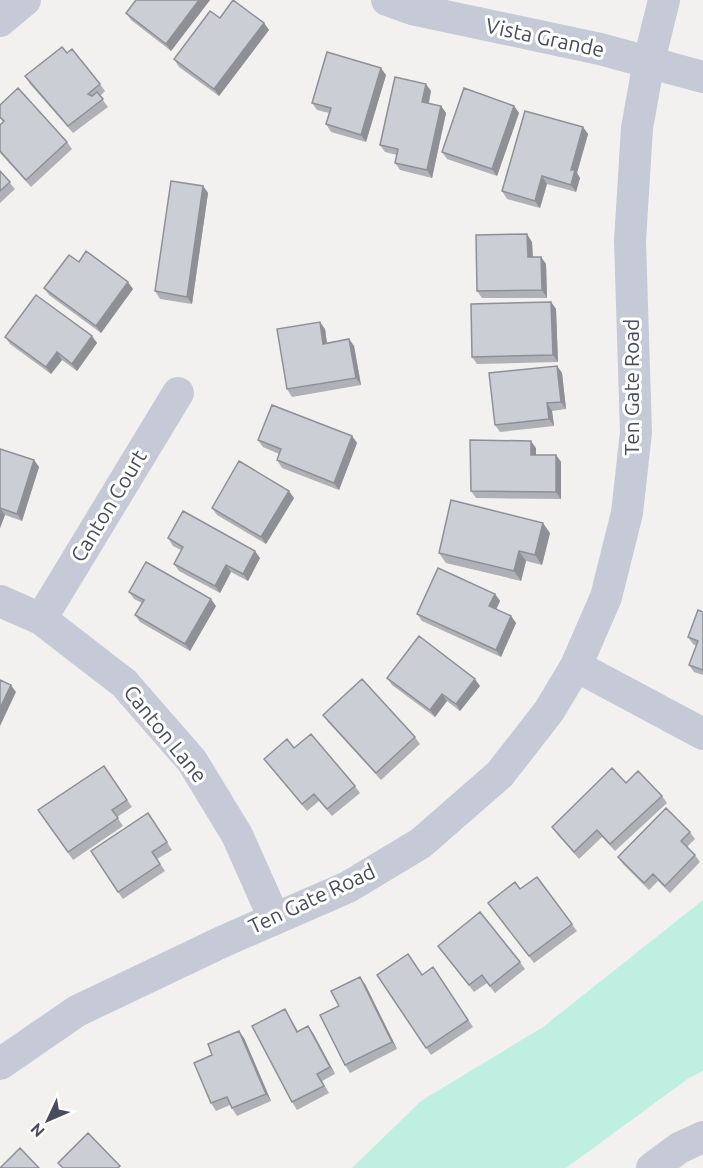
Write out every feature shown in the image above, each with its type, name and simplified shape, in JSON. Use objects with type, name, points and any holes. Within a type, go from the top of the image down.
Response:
[{"type":"street","points":[[0,21],[25,0]]},
{"type":"street","name":"Vista Grande","points":[[387,0],[412,9],[649,62],[703,77]]},
{"type":"street","name":"Ten Gate Road","points":[[0,1065],[77,1011],[274,918],[348,887],[421,843],[500,774],[549,711],[576,666],[606,597],[627,513],[636,432],[630,241],[637,128],[649,62],[664,0]]},
{"type":"street","name":"Canton Court","points":[[41,619],[178,393]]},
{"type":"street","name":"Canton Lane","points":[[0,601],[41,619],[124,683],[192,761],[237,835],[274,918]]},
{"type":"street","points":[[576,666],[703,734]]},
{"type":"street","points":[[652,1168],[679,1148],[703,1137]]},
{"type":"green space","points":[[703,900],[703,1071],[689,1078],[566,1168],[352,1168],[421,1101],[543,1027]]},
{"type":"building","points":[[136,0],[199,0],[166,44],[126,13]]},
{"type":"building","points":[[233,0],[264,23],[214,89],[174,59],[210,11],[220,18]]},
{"type":"building","points":[[62,47],[67,53],[72,49],[100,84],[88,94],[92,96],[97,92],[103,99],[68,126],[25,76]]},
{"type":"building","points":[[327,52],[381,68],[361,135],[326,124],[331,108],[312,103]]},
{"type":"building","points":[[395,77],[426,84],[422,102],[441,106],[427,170],[395,163],[398,149],[380,145]]},
{"type":"building","points":[[18,88],[67,142],[26,180],[0,151],[0,125],[4,121],[0,117],[0,105]]},
{"type":"building","points":[[464,88],[514,106],[492,169],[442,152]]},
{"type":"building","points":[[525,111],[583,127],[571,170],[575,170],[571,185],[542,176],[535,201],[502,191]]},
{"type":"building","points":[[0,171],[10,182],[0,191]]},
{"type":"building","points":[[171,181],[203,186],[187,297],[155,291]]},
{"type":"building","points":[[527,234],[528,257],[541,257],[542,290],[477,291],[476,235]]},
{"type":"building","points":[[86,251],[128,282],[96,326],[44,288],[69,255],[79,262]]},
{"type":"building","points":[[36,295],[92,336],[72,364],[57,352],[46,367],[5,337]]},
{"type":"building","points":[[551,302],[553,355],[472,357],[471,304]]},
{"type":"building","points":[[320,322],[323,344],[349,339],[356,378],[287,389],[277,329]]},
{"type":"building","points":[[557,366],[561,402],[547,403],[549,419],[495,425],[489,373]]},
{"type":"building","points":[[272,405],[352,436],[334,483],[277,460],[281,449],[258,440]]},
{"type":"building","points":[[470,440],[531,441],[531,455],[556,455],[556,492],[471,491]]},
{"type":"building","points":[[0,449],[34,460],[17,514],[0,508]]},
{"type":"building","points":[[239,461],[289,491],[261,537],[212,508]]},
{"type":"building","points":[[451,500],[543,523],[535,555],[519,551],[514,571],[439,553]]},
{"type":"building","points":[[183,511],[255,551],[243,574],[226,565],[215,586],[174,564],[183,547],[168,538]]},
{"type":"building","points":[[146,562],[211,599],[185,644],[135,615],[144,600],[129,592]]},
{"type":"building","points":[[438,568],[495,594],[489,606],[511,616],[496,650],[417,614]]},
{"type":"building","points":[[698,610],[703,612],[703,670],[689,665],[698,641],[688,637]]},
{"type":"building","points":[[419,636],[475,679],[456,704],[442,694],[430,710],[387,678]]},
{"type":"building","points":[[362,679],[415,737],[376,773],[323,715]]},
{"type":"building","points":[[0,680],[11,685],[0,708]]},
{"type":"building","points":[[311,734],[355,786],[327,809],[314,794],[302,804],[264,759],[287,739],[294,748]]},
{"type":"building","points":[[104,766],[127,800],[112,810],[118,818],[68,852],[38,810]]},
{"type":"building","points":[[612,768],[626,783],[638,771],[662,796],[610,844],[597,830],[574,852],[552,827]]},
{"type":"building","points":[[666,808],[690,832],[681,841],[695,855],[665,886],[653,874],[644,883],[618,857]]},
{"type":"building","points":[[148,813],[167,842],[152,852],[160,864],[118,892],[91,851]]},
{"type":"building","points":[[537,877],[572,924],[529,956],[488,903],[515,882],[520,889]]},
{"type":"building","points":[[480,912],[520,962],[490,986],[482,975],[469,985],[438,946]]},
{"type":"building","points":[[408,954],[422,975],[433,967],[468,1020],[426,1048],[377,975]]},
{"type":"building","points":[[360,977],[392,1042],[345,1065],[320,1015],[339,1006],[331,991]]},
{"type":"building","points":[[285,1009],[297,1032],[308,1026],[330,1067],[317,1074],[324,1086],[292,1102],[252,1026]]},
{"type":"building","points":[[239,1031],[266,1094],[232,1108],[227,1097],[211,1103],[194,1063],[212,1055],[208,1044]]},
{"type":"building","points":[[88,1133],[120,1166],[118,1168],[63,1168],[58,1163]]},
{"type":"building","points":[[20,1148],[39,1168],[0,1168]]}]
